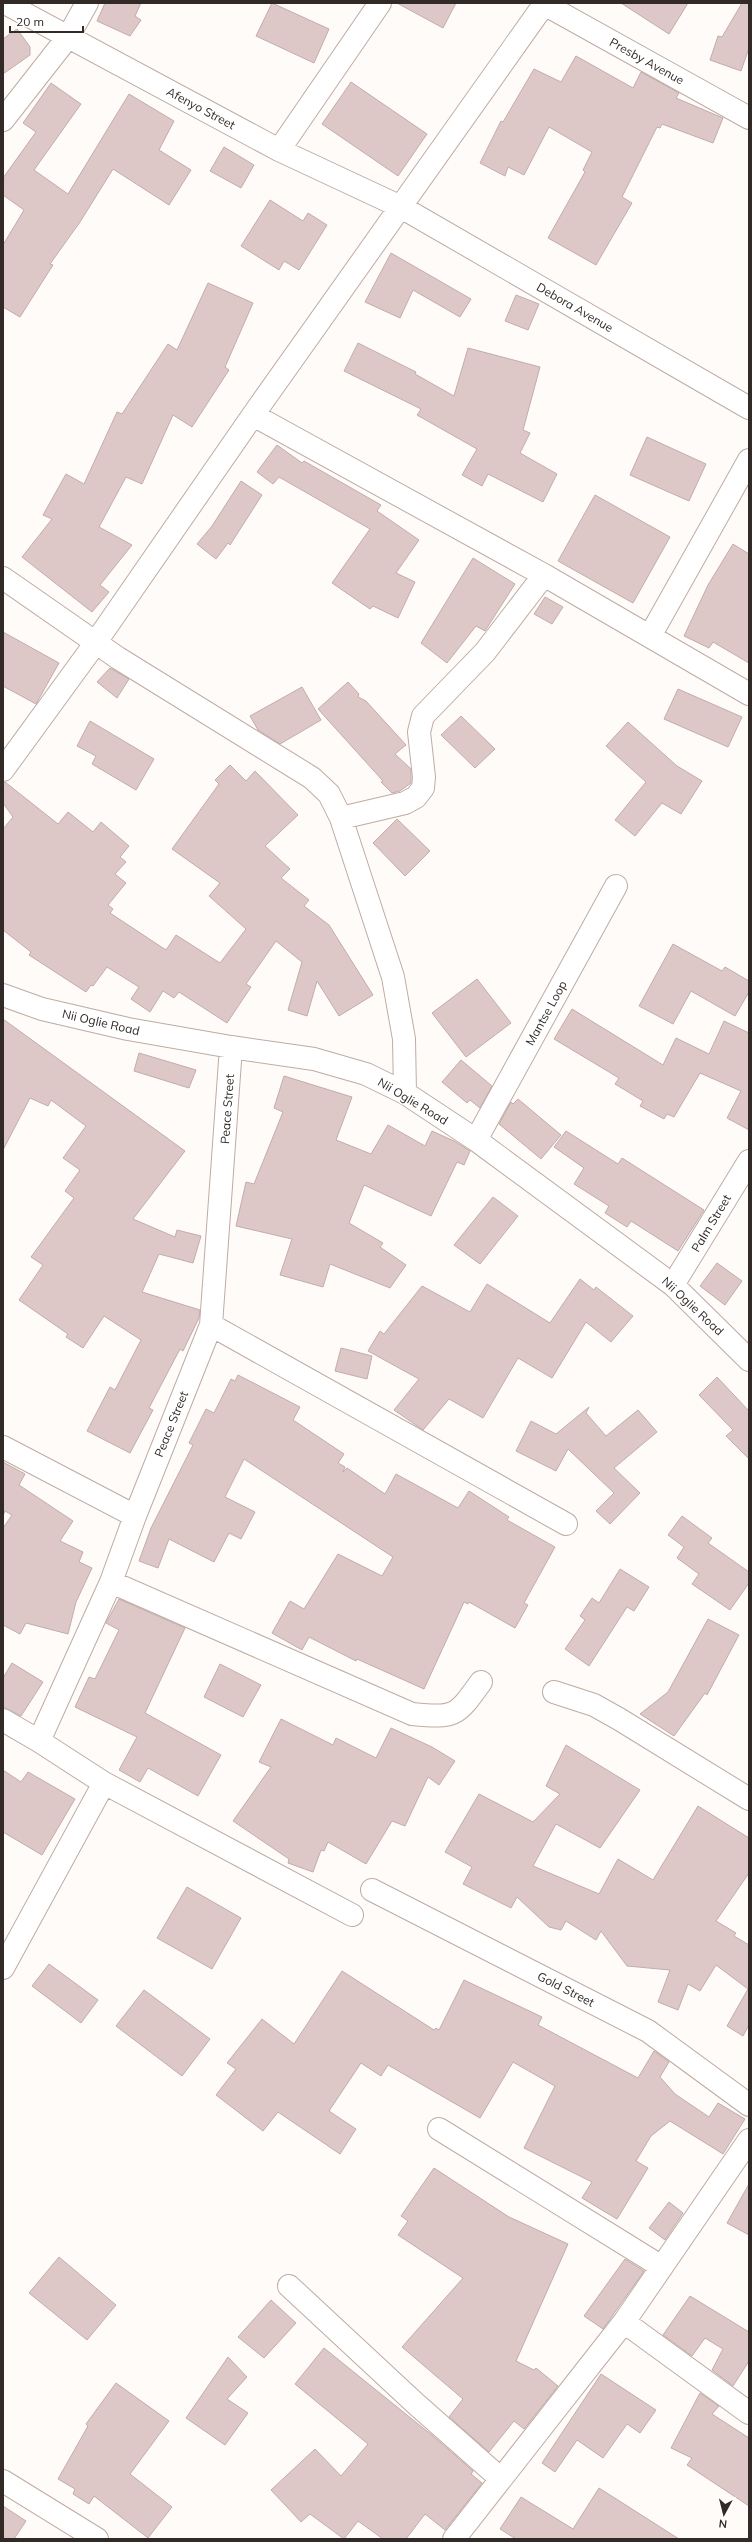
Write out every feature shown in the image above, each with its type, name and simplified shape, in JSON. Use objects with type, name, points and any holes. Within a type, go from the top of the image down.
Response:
[{"type":"street","name":"Afenyo Street","points":[[5,3],[279,150],[401,207]]},
{"type":"street","points":[[3,120],[68,37],[87,3]]},
{"type":"street","points":[[279,150],[380,3]]},
{"type":"street","points":[[3,770],[96,641],[252,415],[545,4]]},
{"type":"street","name":"Presby Avenue","points":[[545,4],[749,118]]},
{"type":"street","name":"Debora Avenue","points":[[401,207],[749,408]]},
{"type":"street","points":[[252,415],[544,575],[749,694]]},
{"type":"street","points":[[650,636],[749,460]]},
{"type":"street","points":[[342,818],[404,803],[416,797],[423,788],[424,777],[419,732],[423,716],[485,652],[544,575]]},
{"type":"street","points":[[3,578],[96,641],[118,658],[312,778],[329,794],[342,818],[393,977],[404,1039],[405,1093]]},
{"type":"street","name":"Mantse Loop","points":[[476,1140],[616,886]]},
{"type":"street","name":"Nii Oglie Road","points":[[3,995],[42,1009],[128,1029],[231,1048],[314,1059],[366,1074],[405,1093],[476,1140],[673,1285],[749,1360]]},
{"type":"street","name":"Peace Street","points":[[39,1741],[111,1582],[134,1516],[212,1325],[231,1048]]},
{"type":"street","name":"Palm Street","points":[[673,1285],[749,1161]]},
{"type":"street","points":[[212,1325],[566,1524]]},
{"type":"street","points":[[3,1447],[134,1516]]},
{"type":"street","points":[[111,1582],[412,1714],[442,1717],[452,1715],[463,1708],[481,1682]]},
{"type":"street","points":[[554,1692],[594,1705],[749,1799]]},
{"type":"street","points":[[3,1720],[39,1741],[104,1783],[352,1915]]},
{"type":"street","points":[[3,1968],[104,1783]]},
{"type":"street","name":"Gold Street","points":[[372,1890],[648,2031],[749,2105]]},
{"type":"street","points":[[439,2129],[662,2266]]},
{"type":"street","points":[[454,2539],[624,2322],[749,2140]]},
{"type":"street","points":[[289,2286],[416,2404],[501,2479]]},
{"type":"street","points":[[624,2322],[749,2413]]},
{"type":"street","points":[[3,2481],[97,2539]]},
{"type":"building","points":[[105,3],[141,3],[135,16],[141,20],[130,36],[97,21]]},
{"type":"building","points":[[272,3],[329,29],[314,63],[256,36]]},
{"type":"building","points":[[397,3],[456,3],[443,28]]},
{"type":"building","points":[[621,3],[688,3],[669,34]]},
{"type":"building","points":[[742,3],[749,3],[749,48],[741,71],[710,60],[718,36],[722,37]]},
{"type":"building","points":[[17,29],[30,47],[30,55],[3,74],[3,39]]},
{"type":"building","points":[[576,56],[633,88],[641,72],[679,93],[676,98],[723,118],[713,143],[662,124],[660,128],[657,127],[622,197],[632,203],[596,265],[548,238],[585,172],[583,170],[592,152],[549,127],[524,175],[508,167],[505,176],[480,163],[501,121],[503,122],[534,69],[561,82]]},
{"type":"building","points":[[351,82],[427,134],[398,176],[322,124]]},
{"type":"building","points":[[51,83],[81,104],[34,170],[68,194],[129,94],[174,121],[159,150],[191,170],[169,205],[113,169],[80,222],[50,264],[53,265],[20,317],[3,307],[3,245],[24,210],[3,195],[3,178],[36,132],[23,123]]},
{"type":"building","points":[[224,147],[254,165],[241,188],[210,171]]},
{"type":"building","points":[[270,200],[303,221],[308,213],[327,225],[299,270],[284,261],[279,270],[241,246]]},
{"type":"building","points":[[391,253],[471,299],[460,317],[413,290],[400,318],[365,302]]},
{"type":"building","points":[[208,283],[253,303],[225,367],[229,370],[192,427],[173,415],[142,484],[126,477],[99,527],[132,545],[100,585],[109,592],[92,612],[22,557],[52,519],[43,515],[66,474],[84,484],[117,412],[122,414],[168,344],[177,350]]},
{"type":"building","points":[[516,295],[539,304],[528,330],[505,321]]},
{"type":"building","points":[[358,343],[416,372],[415,374],[454,396],[468,348],[540,367],[523,430],[530,433],[520,453],[557,474],[543,502],[488,474],[482,486],[462,475],[477,449],[417,415],[421,409],[344,371]]},
{"type":"building","points":[[647,437],[706,464],[689,501],[630,475]]},
{"type":"building","points":[[277,445],[302,463],[304,461],[381,505],[377,511],[419,540],[396,573],[415,582],[398,618],[373,606],[370,609],[332,583],[370,529],[279,477],[273,484],[257,472]]},
{"type":"building","points":[[241,481],[262,495],[230,545],[228,543],[216,559],[197,544],[212,526]]},
{"type":"building","points":[[595,495],[670,537],[633,603],[558,561]]},
{"type":"building","points":[[733,544],[749,554],[749,663],[713,642],[709,648],[684,636],[708,585]]},
{"type":"building","points":[[473,558],[515,584],[485,631],[476,626],[447,663],[421,643]]},
{"type":"building","points":[[545,597],[563,607],[552,624],[534,614]]},
{"type":"building","points":[[3,632],[59,663],[36,704],[3,686]]},
{"type":"building","points":[[110,668],[129,679],[117,698],[97,682]]},
{"type":"building","points":[[348,682],[359,694],[358,697],[366,701],[406,745],[395,754],[411,769],[411,783],[400,791],[392,793],[381,782],[383,781],[318,709]]},
{"type":"building","points":[[302,687],[321,720],[280,744],[258,730],[250,716]]},
{"type":"building","points":[[678,689],[742,717],[728,747],[664,719]]},
{"type":"building","points":[[461,716],[495,749],[475,768],[441,735]]},
{"type":"building","points":[[90,721],[154,759],[136,790],[92,764],[96,756],[77,746]]},
{"type":"building","points":[[628,722],[677,766],[702,781],[681,814],[662,803],[635,836],[615,820],[646,782],[606,746]]},
{"type":"building","points":[[230,765],[246,781],[255,771],[298,815],[265,846],[290,869],[281,878],[309,900],[304,906],[329,925],[373,995],[339,1016],[317,981],[307,1016],[288,1010],[302,962],[276,941],[246,984],[251,987],[227,1023],[179,992],[174,998],[163,991],[150,1012],[131,999],[139,987],[107,967],[93,986],[91,985],[86,992],[29,955],[31,952],[3,930],[3,829],[13,817],[3,803],[3,782],[5,782],[58,824],[68,812],[93,832],[101,822],[129,846],[120,857],[126,862],[115,874],[126,883],[108,905],[113,909],[110,913],[166,950],[176,935],[220,963],[246,929],[209,896],[220,883],[172,849],[219,784],[215,780]]},
{"type":"building","points":[[397,819],[430,851],[405,876],[373,843]]},
{"type":"building","points":[[673,944],[722,971],[725,967],[749,981],[749,992],[735,1016],[691,991],[673,1024],[639,1006]]},
{"type":"building","points":[[477,979],[511,1023],[466,1057],[432,1013]]},
{"type":"building","points":[[572,1009],[663,1065],[676,1038],[709,1054],[724,1021],[749,1033],[749,1130],[727,1118],[741,1091],[700,1073],[674,1117],[667,1114],[664,1119],[640,1106],[643,1101],[615,1084],[619,1078],[554,1039]]},
{"type":"building","points":[[3,1019],[185,1151],[133,1219],[175,1237],[177,1230],[201,1236],[193,1263],[159,1254],[142,1292],[200,1310],[199,1318],[183,1351],[180,1349],[149,1408],[153,1410],[130,1453],[87,1431],[110,1387],[115,1390],[141,1340],[104,1316],[83,1348],[66,1337],[68,1334],[19,1300],[43,1265],[31,1257],[74,1198],[65,1191],[80,1170],[63,1158],[86,1126],[51,1100],[48,1106],[30,1098],[3,1150]]},
{"type":"building","points":[[139,1053],[196,1070],[189,1088],[134,1071]]},
{"type":"building","points":[[461,1060],[492,1086],[480,1108],[470,1100],[467,1103],[442,1082]]},
{"type":"building","points":[[284,1076],[352,1097],[336,1140],[371,1154],[388,1125],[425,1146],[432,1131],[454,1141],[470,1151],[464,1165],[457,1162],[431,1216],[364,1185],[349,1223],[383,1243],[380,1247],[406,1265],[390,1288],[330,1264],[323,1287],[280,1275],[292,1239],[236,1226],[246,1182],[254,1184],[283,1112],[274,1108]]},
{"type":"building","points":[[518,1099],[561,1135],[541,1159],[499,1124],[511,1102],[513,1104]]},
{"type":"building","points":[[566,1131],[618,1164],[622,1158],[704,1210],[678,1251],[631,1221],[627,1227],[605,1213],[609,1206],[574,1184],[584,1168],[554,1147]]},
{"type":"building","points":[[493,1197],[518,1216],[480,1264],[454,1245]]},
{"type":"building","points":[[717,1263],[742,1281],[725,1305],[700,1286]]},
{"type":"building","points":[[580,1279],[594,1290],[596,1287],[633,1316],[611,1342],[586,1322],[552,1378],[518,1358],[483,1418],[449,1399],[423,1430],[394,1410],[419,1379],[368,1351],[380,1331],[384,1334],[422,1286],[470,1312],[487,1284],[550,1323]]},
{"type":"building","points":[[341,1348],[372,1356],[367,1379],[335,1371]]},
{"type":"building","points":[[238,1375],[300,1407],[293,1420],[344,1454],[338,1463],[345,1467],[343,1472],[347,1468],[385,1494],[396,1474],[458,1508],[469,1491],[509,1517],[507,1520],[555,1547],[524,1603],[528,1605],[515,1628],[469,1602],[468,1604],[464,1602],[424,1689],[357,1659],[356,1661],[309,1637],[302,1650],[272,1633],[290,1601],[304,1609],[338,1554],[382,1576],[393,1557],[244,1459],[225,1497],[255,1512],[241,1539],[229,1533],[214,1562],[169,1539],[158,1568],[139,1561],[151,1528],[193,1445],[189,1443],[206,1409],[214,1413],[231,1379],[235,1381]]},
{"type":"building","points":[[717,1377],[749,1411],[749,1459],[726,1436],[733,1430],[699,1395]]},
{"type":"building","points":[[589,1407],[586,1413],[606,1436],[638,1410],[657,1432],[614,1468],[640,1493],[610,1524],[596,1511],[614,1493],[568,1449],[556,1471],[516,1451],[531,1421],[556,1434]]},
{"type":"building","points":[[3,1462],[25,1474],[19,1485],[73,1521],[60,1541],[83,1552],[79,1562],[92,1568],[76,1602],[68,1634],[26,1623],[20,1634],[3,1625],[3,1528],[12,1515],[5,1511],[3,1516]]},
{"type":"building","points":[[682,1516],[712,1538],[708,1543],[749,1572],[749,1583],[730,1610],[692,1584],[699,1574],[677,1558],[684,1547],[668,1535]]},
{"type":"building","points":[[620,1569],[649,1587],[634,1611],[627,1607],[589,1666],[565,1649],[585,1620],[580,1616],[592,1598],[599,1603]]},
{"type":"building","points":[[119,1599],[185,1628],[145,1713],[221,1755],[198,1796],[148,1768],[140,1782],[119,1770],[137,1737],[75,1707],[89,1677],[95,1679],[119,1630],[106,1623]]},
{"type":"building","points":[[708,1619],[739,1635],[707,1695],[705,1693],[674,1736],[640,1714],[668,1692]]},
{"type":"building","points":[[12,1663],[43,1682],[21,1716],[3,1707],[3,1678]]},
{"type":"building","points":[[220,1664],[261,1685],[243,1717],[204,1697]]},
{"type":"building","points":[[281,1719],[333,1745],[336,1738],[376,1758],[391,1728],[432,1747],[455,1761],[439,1785],[428,1777],[405,1826],[392,1821],[366,1864],[328,1842],[324,1851],[321,1850],[313,1872],[288,1863],[289,1859],[233,1821],[271,1767],[259,1762]]},
{"type":"building","points":[[566,1745],[640,1790],[600,1848],[556,1824],[533,1866],[599,1894],[618,1859],[653,1880],[698,1806],[749,1838],[749,1873],[716,1921],[736,1933],[734,1936],[749,1945],[749,2025],[743,2036],[727,2026],[748,1989],[716,1965],[700,1991],[688,1984],[678,2010],[658,2002],[670,1970],[627,1966],[601,1931],[596,1940],[566,1921],[561,1930],[549,1927],[517,1897],[511,1908],[463,1884],[472,1867],[445,1852],[479,1794],[533,1822],[560,1794],[546,1786]]},
{"type":"building","points":[[3,1770],[21,1782],[28,1772],[75,1799],[42,1855],[3,1832]]},
{"type":"building","points":[[187,1887],[241,1918],[212,1969],[157,1938]]},
{"type":"building","points":[[49,1964],[98,2000],[81,2023],[32,1986]]},
{"type":"building","points":[[342,1971],[434,2030],[436,2028],[439,2030],[464,1980],[542,2017],[538,2025],[638,2078],[654,2051],[669,2062],[660,2077],[675,2094],[709,2117],[718,2103],[745,2119],[723,2154],[670,2121],[651,2136],[636,2161],[648,2168],[617,2219],[582,2198],[592,2182],[524,2148],[555,2086],[513,2062],[480,2118],[388,2065],[381,2076],[361,2063],[329,2111],[356,2129],[340,2154],[278,2112],[263,2131],[216,2095],[236,2069],[227,2063],[262,2019],[294,2044]]},
{"type":"building","points":[[144,1990],[210,2039],[182,2076],[116,2026]]},
{"type":"building","points":[[434,2168],[509,2217],[568,2244],[516,2361],[534,2370],[536,2368],[558,2386],[524,2429],[514,2421],[489,2452],[449,2417],[463,2399],[402,2347],[463,2278],[398,2235],[408,2221],[401,2216]]},
{"type":"building","points":[[749,2184],[749,2235],[727,2223]]},
{"type":"building","points":[[669,2202],[683,2213],[665,2240],[649,2228]]},
{"type":"building","points":[[59,2257],[116,2305],[87,2340],[29,2293]]},
{"type":"building","points":[[625,2259],[644,2271],[603,2329],[584,2316]]},
{"type":"building","points":[[690,2296],[749,2332],[749,2361],[733,2386],[712,2370],[723,2349],[705,2338],[692,2356],[663,2335]]},
{"type":"building","points":[[271,2300],[296,2323],[264,2358],[238,2337]]},
{"type":"building","points":[[324,2348],[433,2436],[473,2471],[471,2474],[482,2483],[445,2530],[425,2514],[406,2539],[383,2539],[358,2521],[344,2539],[310,2514],[301,2522],[271,2490],[315,2449],[341,2476],[368,2444],[295,2384]]},
{"type":"building","points":[[228,2357],[247,2377],[227,2399],[248,2413],[225,2445],[186,2418]]},
{"type":"building","points":[[601,2374],[656,2410],[640,2433],[627,2424],[603,2458],[577,2440],[555,2472],[542,2463]]},
{"type":"building","points":[[116,2383],[169,2421],[130,2474],[172,2507],[148,2538],[94,2496],[89,2504],[73,2494],[75,2489],[58,2479],[88,2426],[86,2424]]},
{"type":"building","points":[[700,2393],[719,2406],[712,2414],[749,2438],[749,2506],[687,2465],[692,2458],[671,2448]]},
{"type":"building","points":[[599,2488],[679,2539],[516,2539],[500,2529],[521,2497],[573,2529]]},
{"type":"building","points":[[3,2506],[26,2521],[14,2539],[3,2539]]}]
